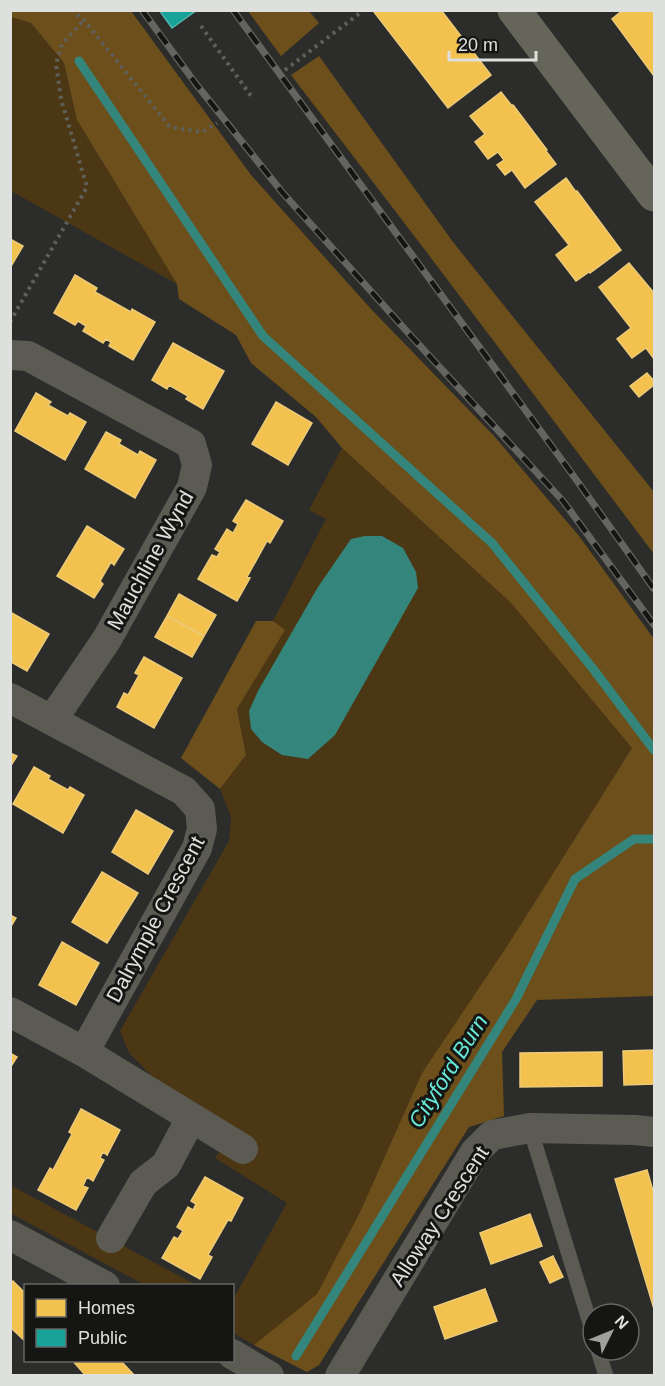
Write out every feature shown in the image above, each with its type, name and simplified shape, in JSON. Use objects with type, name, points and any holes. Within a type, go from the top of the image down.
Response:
[{"type":"main road","points":[[514,10],[654,195]]},
{"type":"street","name":"Mauchline Wynd","points":[[10,355],[28,356],[191,444],[197,465],[192,487],[107,639],[52,720]]},
{"type":"street","name":"Dalrymple Crescent","points":[[10,698],[184,791],[200,809],[202,829],[197,848],[84,1052]]},
{"type":"street","points":[[10,1011],[84,1052],[243,1149]]},
{"type":"street","points":[[111,1238],[143,1183],[166,1165],[191,1118]]},
{"type":"street","name":"Alloway Crescent","points":[[340,1376],[475,1152],[492,1135],[530,1128],[654,1132]]},
{"type":"street","points":[[10,1235],[101,1284]]},
{"type":"street","points":[[234,1355],[269,1376]]},
{"type":"street","points":[[219,1376],[227,1362]]},
{"type":"lane","points":[[530,1128],[583,1302]]},
{"type":"path","points":[[71,10],[84,20],[170,127],[202,132],[217,123]]},
{"type":"path","points":[[285,70],[364,10]]},
{"type":"path","points":[[10,322],[87,187],[61,99],[56,64],[62,44],[84,20]]},
{"type":"path","points":[[201,26],[251,96]]},
{"type":"shaded area","points":[[10,11],[131,11],[251,175],[371,309],[494,436],[579,536],[654,639],[654,996],[537,1000],[502,1052],[504,1116],[469,1127],[319,1365],[307,1372],[254,1345],[317,1294],[360,1212],[422,1073],[511,940],[632,748],[511,603],[342,448],[316,417],[251,363],[236,335],[179,299],[177,284],[77,120],[64,63],[31,23],[11,17]]},
{"type":"shaded area","points":[[248,11],[309,11],[319,23],[281,56]]},
{"type":"shaded area","points":[[10,17],[31,23],[64,63],[77,120],[177,284],[11,191]]},
{"type":"shaded area","points":[[319,56],[453,242],[654,492],[654,554],[291,75]]},
{"type":"shaded area","points":[[342,448],[511,603],[632,748],[511,940],[422,1073],[360,1212],[317,1295],[254,1345],[234,1334],[234,1296],[287,1203],[215,1158],[220,1151],[172,1096],[129,1053],[120,1031],[229,841],[231,817],[220,789],[246,755],[237,709],[284,631],[273,621],[326,519],[309,510]]},
{"type":"shaded area","points":[[256,621],[273,621],[285,630],[237,709],[246,755],[220,789],[181,758]]},
{"type":"shaded area","points":[[10,1185],[194,1284],[143,1284],[11,1213]]},
{"type":"water","points":[[382,536],[403,548],[416,572],[418,588],[335,735],[308,759],[282,755],[262,742],[251,729],[249,711],[258,691],[318,587],[351,539]]},
{"type":"building: Homes","points":[[377,10],[441,10],[491,75],[448,108],[374,12]]},
{"type":"building: Homes","points":[[623,10],[654,12],[654,76],[612,19]]},
{"type":"building: Homes","points":[[501,92],[556,164],[525,188],[512,170],[505,175],[497,165],[504,160],[498,152],[488,159],[475,142],[485,134],[470,116]]},
{"type":"building: Homes","points":[[566,178],[621,250],[576,281],[556,255],[569,245],[535,202]]},
{"type":"building: Homes","points":[[10,239],[23,246],[10,268]]},
{"type":"building: Homes","points":[[629,263],[654,293],[654,359],[646,348],[632,358],[617,339],[631,328],[599,287]]},
{"type":"building: Homes","points":[[75,275],[97,288],[95,292],[155,322],[133,360],[109,346],[111,342],[106,339],[103,343],[83,331],[86,326],[78,321],[75,325],[54,313]]},
{"type":"building: Homes","points":[[173,343],[224,371],[203,409],[186,399],[188,396],[169,385],[167,389],[152,380]]},
{"type":"building: Homes","points":[[647,373],[654,381],[654,385],[639,397],[630,386]]},
{"type":"building: Homes","points":[[36,393],[51,402],[48,405],[68,416],[70,413],[86,422],[65,460],[15,431]]},
{"type":"building: Homes","points":[[276,402],[312,423],[288,465],[252,444]]},
{"type":"building: Homes","points":[[106,432],[121,440],[119,444],[138,455],[140,451],[156,460],[135,498],[85,469]]},
{"type":"building: Homes","points":[[246,500],[283,521],[270,543],[267,541],[237,601],[198,579],[212,555],[217,557],[220,552],[215,549],[227,529],[233,533],[238,524],[233,521]]},
{"type":"building: Homes","points":[[87,526],[124,549],[114,565],[111,562],[100,581],[103,584],[94,598],[57,576]]},
{"type":"building: Homes","points":[[179,594],[216,615],[204,636],[167,616]]},
{"type":"building: Homes","points":[[10,612],[49,634],[27,671],[11,662],[13,658],[10,657]]},
{"type":"building: Homes","points":[[167,616],[204,636],[192,657],[155,637]]},
{"type":"building: Homes","points":[[144,657],[182,678],[154,728],[117,707],[124,693],[128,695],[139,675],[135,673]]},
{"type":"building: Homes","points":[[10,753],[17,756],[10,767]]},
{"type":"building: Homes","points":[[34,767],[50,776],[48,779],[68,790],[70,787],[84,795],[63,833],[13,804]]},
{"type":"building: Homes","points":[[136,810],[173,831],[148,874],[112,852]]},
{"type":"building: Homes","points":[[102,872],[138,893],[107,943],[72,922]]},
{"type":"building: Homes","points":[[10,915],[16,918],[10,928]]},
{"type":"building: Homes","points":[[62,942],[99,963],[76,1005],[39,985]]},
{"type":"building: Homes","points":[[654,1050],[654,1084],[624,1085],[623,1051]]},
{"type":"building: Homes","points":[[602,1052],[602,1086],[520,1087],[520,1053]]},
{"type":"building: Homes","points":[[10,1053],[17,1057],[10,1068]]},
{"type":"building: Homes","points":[[81,1109],[120,1130],[107,1155],[103,1152],[100,1158],[104,1160],[93,1181],[87,1177],[83,1186],[88,1188],[76,1210],[38,1190],[50,1168],[53,1170],[72,1134],[69,1132]]},
{"type":"building: Homes","points":[[647,1170],[654,1194],[654,1309],[615,1179]]},
{"type":"building: Homes","points":[[205,1177],[243,1198],[231,1221],[228,1220],[208,1255],[212,1257],[200,1279],[162,1258],[174,1237],[178,1239],[183,1231],[177,1227],[188,1207],[193,1210],[196,1204],[191,1201]]},
{"type":"building: Homes","points":[[530,1214],[542,1246],[491,1264],[480,1233]]},
{"type":"building: Homes","points":[[553,1256],[563,1277],[550,1283],[540,1262]]},
{"type":"building: Homes","points":[[13,1281],[24,1292],[24,1340],[10,1327],[10,1283]]},
{"type":"building: Homes","points":[[485,1289],[497,1321],[445,1339],[434,1307]]},
{"type":"building: Homes","points":[[74,1362],[122,1362],[135,1376],[86,1376]]},
{"type":"building: Public","points":[[159,10],[197,10],[172,28]]},
{"type":"waterway","points":[[79,61],[263,336],[492,543],[594,670],[654,750]]},
{"type":"waterway","name":"Cityford Burn","points":[[296,1356],[516,999],[575,879],[634,839],[654,839]]},
{"type":"railway","points":[[142,10],[196,84],[282,192],[563,501],[654,625]]},
{"type":"railway","points":[[233,10],[654,589]]}]
